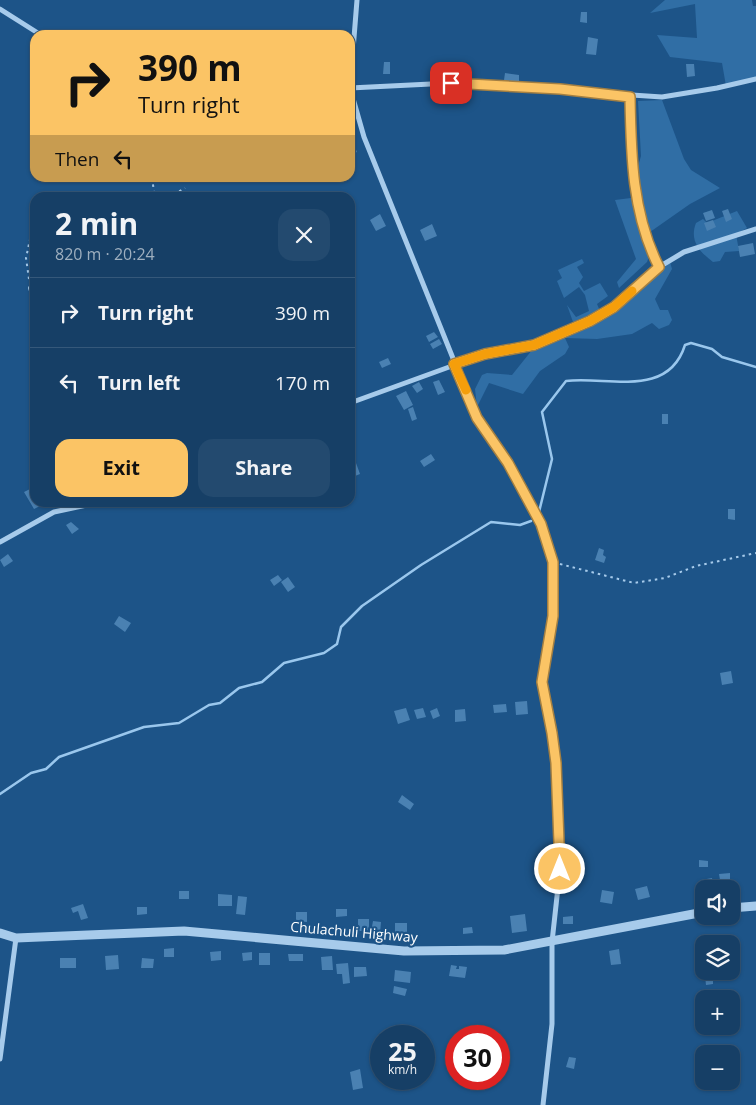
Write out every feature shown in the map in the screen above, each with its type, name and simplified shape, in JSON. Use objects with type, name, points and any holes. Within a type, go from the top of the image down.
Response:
[{"type":"street","points":[[354,30],[356,0]]},
{"type":"street","points":[[0,9],[33,30]]},
{"type":"street","points":[[355,88],[459,84],[560,89],[630,97],[662,97],[718,88],[756,79]]},
{"type":"street","points":[[630,97],[635,195],[653,255],[659,267]]},
{"type":"street","points":[[355,104],[370,152],[477,418],[508,463],[541,524],[553,562],[553,616],[542,682],[552,733],[560,840],[560,869],[552,942],[552,1024],[543,1105]]},
{"type":"street","points":[[355,401],[485,354],[534,345],[590,321],[614,307],[659,267],[684,252],[756,229]]},
{"type":"street","points":[[0,542],[54,512],[80,507]]},
{"type":"street","points":[[740,907],[756,906]]},
{"type":"street","name":"Chulachuli Highway","points":[[0,933],[16,938],[184,931],[404,951],[504,950],[695,914]]},
{"type":"street","points":[[0,1059],[16,938]]},
{"type":"path","points":[[178,192],[185,188]]},
{"type":"path","points":[[30,239],[26,258],[30,288]]},
{"type":"path","points":[[553,562],[634,583],[664,578],[696,566],[756,553]]},
{"type":"shaded area","points":[[665,0],[752,0],[753,6],[756,6],[756,78],[726,86],[722,63],[670,57],[657,35],[697,38],[695,4],[650,13]]},
{"type":"shaded area","points":[[662,100],[684,159],[691,170],[720,188],[690,204],[650,232],[636,173],[641,156],[638,101]]},
{"type":"shaded area","points":[[631,198],[650,254],[647,262],[619,288],[617,282],[636,259],[615,200]]},
{"type":"shaded area","points":[[737,211],[747,228],[736,234],[739,251],[725,252],[720,261],[713,262],[697,246],[694,235],[696,223],[703,219],[707,223]]},
{"type":"shaded area","points":[[582,259],[584,263],[577,267],[583,277],[579,283],[584,291],[600,283],[608,296],[597,304],[600,311],[573,322],[567,305],[576,317],[589,311],[585,295],[579,287],[564,298],[557,281],[562,278],[558,270]]},
{"type":"shaded area","points":[[670,262],[672,269],[655,299],[660,310],[668,310],[672,320],[669,325],[659,329],[652,323],[632,334],[597,339],[565,338],[569,347],[565,354],[540,371],[523,394],[489,383],[477,407],[475,389],[482,375],[487,373],[512,375],[532,350],[600,320],[641,291]]},
{"type":"building","points":[[581,12],[587,12],[587,23],[580,22]]},
{"type":"building","points":[[588,37],[598,39],[596,55],[586,54]]},
{"type":"building","points":[[384,62],[390,62],[390,74],[383,74]]},
{"type":"building","points":[[686,64],[694,64],[695,76],[687,77]]},
{"type":"building","points":[[505,73],[519,75],[519,82],[504,80]]},
{"type":"building","points":[[728,209],[732,219],[726,222],[722,211]]},
{"type":"building","points":[[712,210],[715,218],[706,221],[703,213]]},
{"type":"building","points":[[380,214],[386,226],[376,231],[370,220]]},
{"type":"building","points":[[713,220],[716,227],[707,231],[704,223]]},
{"type":"building","points":[[432,224],[437,236],[425,241],[420,230]]},
{"type":"building","points":[[753,243],[755,254],[740,257],[738,246]]},
{"type":"building","points":[[434,332],[438,337],[429,342],[426,336]]},
{"type":"building","points":[[439,339],[442,344],[433,349],[430,344]]},
{"type":"building","points":[[388,358],[391,364],[382,368],[379,362]]},
{"type":"building","points":[[439,380],[445,392],[438,395],[433,382]]},
{"type":"building","points":[[419,382],[423,389],[417,393],[412,386]]},
{"type":"building","points":[[406,391],[413,405],[404,410],[396,396]]},
{"type":"building","points":[[413,407],[417,419],[412,421],[408,409]]},
{"type":"building","points":[[662,414],[668,414],[668,424],[662,424]]},
{"type":"building","points":[[431,454],[435,460],[424,467],[420,461]]},
{"type":"building","points":[[355,463],[360,474],[355,476]]},
{"type":"building","points":[[30,489],[30,502],[24,492]]},
{"type":"building","points":[[728,509],[735,509],[735,520],[728,519]]},
{"type":"building","points":[[71,522],[79,529],[72,534],[66,525]]},
{"type":"building","points":[[599,548],[604,550],[603,555],[606,557],[604,563],[595,560]]},
{"type":"building","points":[[8,554],[13,561],[4,567],[0,560]]},
{"type":"building","points":[[278,575],[282,580],[274,586],[270,580]]},
{"type":"building","points":[[288,577],[295,587],[288,592],[281,582]]},
{"type":"building","points":[[119,616],[131,623],[125,632],[114,624]]},
{"type":"building","points":[[731,671],[733,683],[722,685],[720,673]]},
{"type":"building","points":[[527,701],[528,714],[516,715],[515,702]]},
{"type":"building","points":[[506,704],[507,712],[494,713],[493,705]]},
{"type":"building","points":[[406,708],[410,720],[398,724],[394,711]]},
{"type":"building","points":[[423,708],[426,717],[417,719],[414,710]]},
{"type":"building","points":[[437,708],[440,716],[433,719],[430,711]]},
{"type":"building","points":[[465,709],[466,721],[455,722],[455,710]]},
{"type":"building","points":[[402,795],[414,804],[410,810],[398,802]]},
{"type":"building","points":[[699,860],[708,861],[708,867],[699,867]]},
{"type":"building","points":[[730,873],[730,880],[720,880],[719,874]]},
{"type":"building","points":[[647,886],[650,897],[638,900],[635,889]]},
{"type":"building","points":[[602,890],[614,892],[612,904],[600,902]]},
{"type":"building","points":[[179,891],[189,891],[189,899],[179,899]]},
{"type":"building","points":[[218,894],[232,895],[232,906],[218,906]]},
{"type":"building","points":[[238,896],[247,897],[245,915],[236,914]]},
{"type":"building","points":[[83,904],[88,918],[81,920],[78,911],[73,913],[71,908]]},
{"type":"building","points":[[137,907],[147,907],[147,914],[137,915]]},
{"type":"building","points":[[336,909],[347,909],[347,916],[336,917]]},
{"type":"building","points":[[296,912],[307,912],[307,922],[296,921]]},
{"type":"building","points":[[525,914],[527,931],[512,933],[510,916]]},
{"type":"building","points":[[573,916],[573,924],[563,924],[563,917]]},
{"type":"building","points":[[358,919],[369,919],[369,931],[358,931]]},
{"type":"building","points":[[373,921],[381,922],[380,933],[371,932]]},
{"type":"building","points":[[395,923],[407,923],[407,933],[395,933]]},
{"type":"building","points":[[472,927],[473,933],[463,934],[463,928]]},
{"type":"building","points":[[398,934],[409,934],[409,941],[398,941]]},
{"type":"building","points":[[174,948],[174,957],[164,957],[164,949]]},
{"type":"building","points":[[619,949],[621,964],[611,965],[609,951]]},
{"type":"building","points":[[221,951],[221,960],[211,961],[210,952]]},
{"type":"building","points":[[252,952],[252,960],[243,961],[242,953]]},
{"type":"building","points":[[259,953],[270,953],[270,965],[259,965]]},
{"type":"building","points":[[288,954],[303,954],[303,961],[289,961]]},
{"type":"building","points":[[118,955],[119,969],[106,970],[105,956]]},
{"type":"building","points":[[332,956],[333,970],[322,970],[321,957]]},
{"type":"building","points":[[60,958],[76,958],[76,968],[60,968]]},
{"type":"building","points":[[142,958],[154,959],[153,968],[141,968]]},
{"type":"building","points":[[348,963],[350,983],[343,984],[342,974],[337,974],[336,964]]},
{"type":"building","points":[[451,965],[457,966],[456,969],[459,969],[459,966],[467,967],[465,978],[449,976]]},
{"type":"building","points":[[354,967],[366,967],[367,976],[354,977]]},
{"type":"building","points":[[395,970],[411,972],[410,983],[394,981]]},
{"type":"building","points":[[705,980],[713,980],[713,984],[706,985]]},
{"type":"building","points":[[394,986],[407,989],[405,996],[393,993]]},
{"type":"building","points":[[569,1057],[576,1058],[574,1069],[566,1067]]},
{"type":"building","points":[[360,1069],[363,1088],[353,1090],[350,1072]]},
{"type":"waterway","points":[[539,512],[552,459],[542,412],[566,381],[618,382],[651,379],[665,373],[677,362],[685,345],[691,343],[712,349],[722,357],[756,367]]},
{"type":"waterway","points":[[0,794],[31,773],[46,769],[59,757],[144,727],[179,723],[209,705],[220,703],[239,688],[262,682],[284,663],[324,653],[337,644],[341,627],[362,606],[421,565],[491,522],[520,525],[531,521]]},
{"type":"slow traffic","points":[[466,390],[454,364],[485,354],[534,345],[590,321],[614,307],[632,291]]},
{"type":"route","points":[[451,83],[560,89],[630,97],[635,195],[653,255],[659,267],[614,307],[590,321],[534,345],[485,354],[454,364],[477,418],[508,463],[541,524],[553,562],[553,616],[542,682],[556,763],[560,869]]}]
